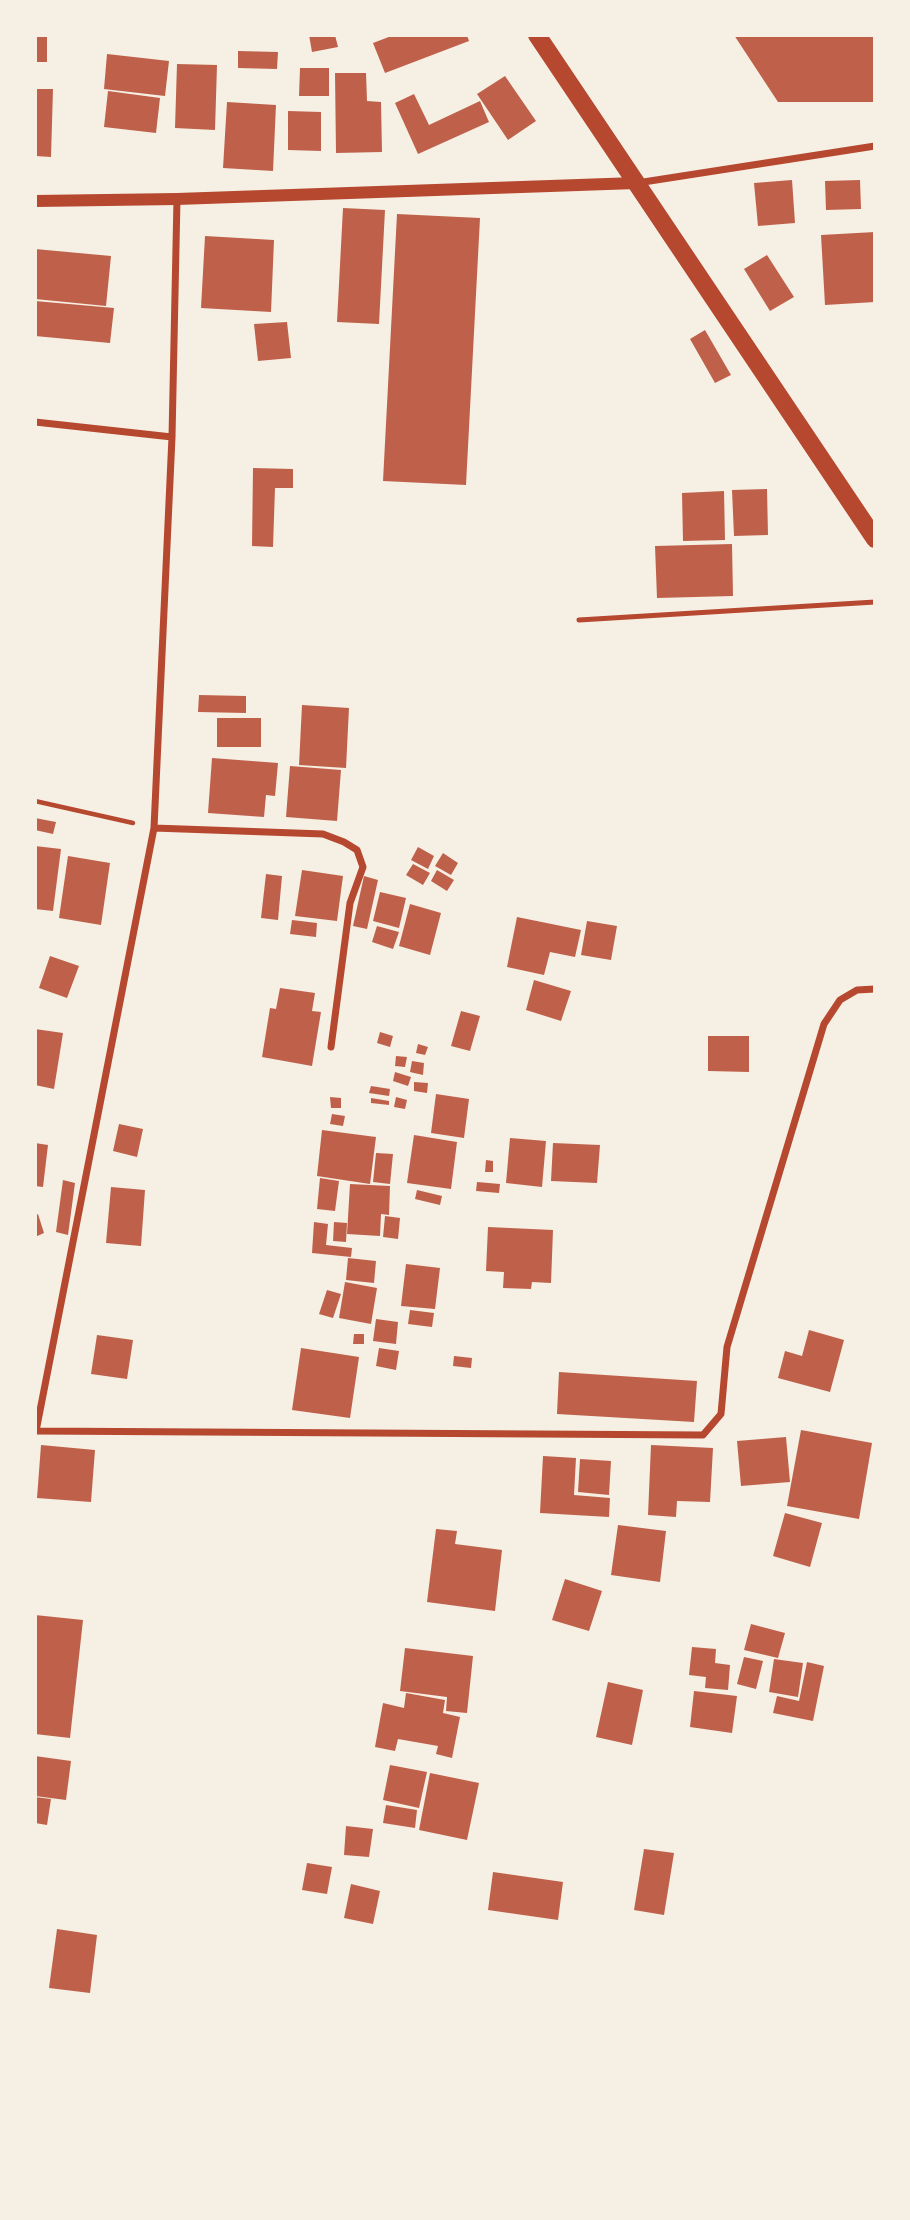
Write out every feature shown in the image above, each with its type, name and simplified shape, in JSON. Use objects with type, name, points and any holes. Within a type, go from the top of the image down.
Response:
[{"type":"main road","points":[[537,35],[875,539]]},
{"type":"street","points":[[35,201],[177,199],[636,183],[875,146]]},
{"type":"street","points":[[177,199],[172,437],[154,828],[35,1431],[703,1435],[721,1414],[727,1347],[824,1024],[840,1000],[857,990],[875,989]]},
{"type":"street","points":[[35,422],[172,437]]},
{"type":"street","points":[[154,828],[324,834],[357,850],[363,867],[350,904],[331,1047]]},
{"type":"lane","points":[[579,620],[875,602]]},
{"type":"path","points":[[35,801],[154,828]]},
{"type":"building","points":[[35,35],[47,35],[47,62],[35,62]]},
{"type":"building","points":[[309,35],[335,35],[338,47],[312,52]]},
{"type":"building","points":[[394,35],[467,35],[469,41],[385,73],[373,43]]},
{"type":"building","points":[[734,35],[875,35],[875,102],[778,102]]},
{"type":"building","points":[[238,51],[278,52],[277,69],[238,68]]},
{"type":"building","points":[[107,54],[169,61],[165,96],[104,89]]},
{"type":"building","points":[[177,64],[217,65],[215,130],[175,128]]},
{"type":"building","points":[[300,68],[329,68],[329,96],[299,96]]},
{"type":"building","points":[[335,73],[366,73],[367,101],[381,102],[382,152],[336,153]]},
{"type":"building","points":[[505,76],[536,121],[508,140],[477,94]]},
{"type":"building","points":[[35,89],[53,89],[51,157],[35,156]]},
{"type":"building","points":[[108,91],[160,98],[156,133],[104,127]]},
{"type":"building","points":[[414,94],[429,125],[480,101],[489,122],[418,154],[395,103]]},
{"type":"building","points":[[227,102],[276,105],[273,171],[223,168]]},
{"type":"building","points":[[288,111],[321,112],[321,151],[288,150]]},
{"type":"building","points":[[792,180],[795,223],[758,226],[754,183]]},
{"type":"building","points":[[860,180],[861,209],[826,210],[825,181]]},
{"type":"building","points":[[343,208],[385,210],[379,324],[337,322]]},
{"type":"building","points":[[397,214],[480,218],[466,485],[383,481]]},
{"type":"building","points":[[875,232],[875,302],[825,305],[821,235]]},
{"type":"building","points":[[205,236],[274,240],[271,312],[201,308]]},
{"type":"building","points":[[35,249],[111,256],[106,306],[35,299]]},
{"type":"building","points":[[767,255],[794,297],[770,311],[744,269]]},
{"type":"building","points":[[35,301],[114,308],[110,343],[35,336]]},
{"type":"building","points":[[287,322],[291,358],[258,361],[254,324]]},
{"type":"building","points":[[705,330],[731,375],[715,383],[690,339]]},
{"type":"building","points":[[253,468],[293,469],[293,488],[275,488],[273,547],[252,546]]},
{"type":"building","points":[[767,489],[768,535],[734,536],[732,490]]},
{"type":"building","points":[[724,491],[725,540],[683,541],[682,493]]},
{"type":"building","points":[[732,544],[733,596],[657,598],[655,546]]},
{"type":"building","points":[[199,695],[246,696],[246,713],[198,712]]},
{"type":"building","points":[[302,705],[349,708],[346,768],[299,765]]},
{"type":"building","points":[[217,718],[261,718],[261,747],[217,747]]},
{"type":"building","points":[[212,758],[278,763],[275,796],[266,795],[264,817],[208,813]]},
{"type":"building","points":[[290,766],[341,770],[337,821],[286,817]]},
{"type":"building","points":[[35,818],[56,822],[53,834],[35,830]]},
{"type":"building","points":[[35,846],[61,849],[53,911],[35,909]]},
{"type":"building","points":[[418,847],[434,856],[428,869],[411,860]]},
{"type":"building","points":[[443,853],[458,863],[451,875],[435,866]]},
{"type":"building","points":[[68,856],[110,863],[101,925],[59,918]]},
{"type":"building","points":[[413,864],[430,873],[423,885],[406,875]]},
{"type":"building","points":[[302,870],[343,876],[337,921],[295,916]]},
{"type":"building","points":[[437,870],[454,880],[447,891],[431,881]]},
{"type":"building","points":[[266,874],[282,876],[278,920],[261,918]]},
{"type":"building","points":[[364,876],[378,880],[367,929],[353,926]]},
{"type":"building","points":[[380,892],[406,898],[399,928],[373,921]]},
{"type":"building","points":[[410,904],[441,913],[430,955],[399,946]]},
{"type":"building","points":[[517,917],[581,930],[575,957],[550,952],[544,975],[507,967]]},
{"type":"building","points":[[292,920],[317,923],[316,937],[290,934]]},
{"type":"building","points":[[587,921],[617,926],[611,960],[581,955]]},
{"type":"building","points":[[377,926],[399,932],[393,949],[372,942]]},
{"type":"building","points":[[50,956],[79,966],[67,998],[39,988]]},
{"type":"building","points":[[534,980],[571,991],[561,1021],[526,1010]]},
{"type":"building","points":[[280,988],[315,993],[312,1011],[321,1012],[312,1066],[262,1057],[270,1008],[276,1009]]},
{"type":"building","points":[[461,1011],[480,1016],[470,1051],[451,1046]]},
{"type":"building","points":[[35,1029],[63,1033],[54,1089],[35,1085]]},
{"type":"building","points":[[380,1032],[393,1036],[390,1047],[377,1043]]},
{"type":"building","points":[[708,1036],[749,1036],[749,1072],[708,1071]]},
{"type":"building","points":[[418,1044],[428,1047],[425,1055],[416,1053]]},
{"type":"building","points":[[396,1056],[407,1057],[405,1067],[395,1066]]},
{"type":"building","points":[[412,1061],[424,1063],[423,1075],[410,1072]]},
{"type":"building","points":[[395,1072],[411,1077],[408,1086],[393,1081]]},
{"type":"building","points":[[414,1082],[428,1083],[427,1093],[414,1091]]},
{"type":"building","points":[[371,1086],[390,1089],[389,1096],[369,1093]]},
{"type":"building","points":[[436,1094],[469,1099],[464,1138],[431,1133]]},
{"type":"building","points":[[330,1097],[341,1098],[341,1108],[331,1108]]},
{"type":"building","points":[[396,1097],[407,1100],[405,1109],[394,1107]]},
{"type":"building","points":[[371,1098],[389,1101],[389,1105],[371,1103]]},
{"type":"building","points":[[332,1114],[345,1116],[343,1126],[330,1124]]},
{"type":"building","points":[[119,1124],[143,1129],[137,1157],[113,1151]]},
{"type":"building","points":[[322,1130],[376,1137],[370,1184],[317,1176]]},
{"type":"building","points":[[414,1135],[457,1142],[451,1189],[407,1183]]},
{"type":"building","points":[[510,1138],[546,1141],[542,1187],[506,1183]]},
{"type":"building","points":[[35,1143],[48,1145],[43,1187],[35,1186]]},
{"type":"building","points":[[553,1143],[600,1145],[597,1183],[551,1181]]},
{"type":"building","points":[[376,1153],[393,1154],[390,1184],[373,1182]]},
{"type":"building","points":[[486,1160],[493,1161],[493,1172],[485,1172]]},
{"type":"building","points":[[320,1178],[339,1181],[335,1211],[317,1209]]},
{"type":"building","points":[[63,1180],[75,1183],[68,1235],[56,1232]]},
{"type":"building","points":[[477,1182],[500,1184],[499,1193],[476,1191]]},
{"type":"building","points":[[350,1184],[390,1186],[389,1215],[381,1214],[380,1236],[347,1234]]},
{"type":"building","points":[[111,1187],[145,1190],[141,1246],[106,1243]]},
{"type":"building","points":[[417,1190],[442,1196],[440,1205],[415,1199]]},
{"type":"building","points":[[38,1214],[44,1233],[35,1237],[35,1216]]},
{"type":"building","points":[[385,1216],[400,1218],[398,1239],[383,1237]]},
{"type":"building","points":[[314,1222],[328,1224],[326,1245],[352,1248],[351,1257],[312,1253]]},
{"type":"building","points":[[334,1222],[347,1223],[346,1242],[333,1241]]},
{"type":"building","points":[[488,1227],[553,1230],[551,1283],[532,1282],[531,1289],[503,1288],[504,1272],[486,1271]]},
{"type":"building","points":[[348,1258],[376,1261],[374,1283],[346,1280]]},
{"type":"building","points":[[406,1264],[440,1268],[435,1309],[401,1306]]},
{"type":"building","points":[[345,1282],[377,1288],[371,1324],[339,1318]]},
{"type":"building","points":[[327,1290],[341,1294],[333,1318],[319,1314]]},
{"type":"building","points":[[410,1310],[434,1313],[432,1327],[408,1324]]},
{"type":"building","points":[[376,1319],[398,1322],[396,1344],[373,1341]]},
{"type":"building","points":[[809,1330],[844,1340],[830,1392],[778,1378],[785,1351],[802,1356]]},
{"type":"building","points":[[354,1334],[364,1334],[364,1344],[353,1344]]},
{"type":"building","points":[[97,1335],[133,1340],[127,1379],[91,1374]]},
{"type":"building","points":[[301,1348],[359,1357],[350,1418],[292,1410]]},
{"type":"building","points":[[379,1348],[399,1351],[396,1370],[376,1366]]},
{"type":"building","points":[[454,1356],[472,1358],[471,1368],[453,1366]]},
{"type":"building","points":[[559,1372],[697,1381],[694,1422],[557,1414]]},
{"type":"building","points":[[801,1430],[872,1443],[859,1519],[787,1506]]},
{"type":"building","points":[[786,1437],[790,1482],[741,1486],[737,1441]]},
{"type":"building","points":[[41,1445],[95,1450],[91,1502],[37,1498]]},
{"type":"building","points":[[651,1445],[713,1448],[710,1502],[677,1501],[676,1517],[648,1515]]},
{"type":"building","points":[[543,1456],[576,1458],[574,1495],[610,1498],[609,1517],[540,1513]]},
{"type":"building","points":[[580,1459],[611,1461],[609,1495],[578,1492]]},
{"type":"building","points":[[785,1513],[822,1523],[810,1567],[773,1556]]},
{"type":"building","points":[[618,1525],[666,1531],[660,1582],[611,1575]]},
{"type":"building","points":[[436,1529],[457,1531],[455,1544],[502,1550],[495,1611],[427,1602]]},
{"type":"building","points":[[565,1579],[602,1591],[589,1631],[552,1620]]},
{"type":"building","points":[[35,1615],[83,1620],[70,1738],[35,1734]]},
{"type":"building","points":[[751,1624],[785,1633],[778,1658],[744,1650]]},
{"type":"building","points":[[692,1647],[716,1649],[715,1663],[730,1665],[728,1690],[705,1688],[706,1677],[689,1675]]},
{"type":"building","points":[[405,1648],[473,1656],[467,1713],[446,1711],[447,1697],[400,1691]]},
{"type":"building","points":[[744,1657],[763,1661],[756,1689],[737,1684]]},
{"type":"building","points":[[774,1659],[803,1663],[798,1697],[769,1692]]},
{"type":"building","points":[[807,1662],[824,1666],[813,1721],[773,1713],[777,1696],[799,1701]]},
{"type":"building","points":[[608,1682],[643,1690],[632,1745],[596,1737]]},
{"type":"building","points":[[694,1691],[737,1696],[732,1733],[690,1727]]},
{"type":"building","points":[[406,1693],[445,1700],[443,1713],[460,1717],[452,1758],[436,1754],[438,1746],[398,1739],[395,1751],[375,1747],[383,1703],[404,1708]]},
{"type":"building","points":[[35,1756],[71,1761],[66,1800],[35,1796]]},
{"type":"building","points":[[390,1765],[427,1772],[419,1808],[383,1800]]},
{"type":"building","points":[[430,1773],[479,1783],[467,1840],[419,1830]]},
{"type":"building","points":[[35,1797],[51,1799],[47,1825],[35,1823]]},
{"type":"building","points":[[386,1805],[417,1810],[415,1828],[383,1823]]},
{"type":"building","points":[[346,1826],[373,1829],[369,1857],[344,1855]]},
{"type":"building","points":[[644,1849],[674,1853],[664,1915],[634,1910]]},
{"type":"building","points":[[307,1863],[332,1867],[327,1894],[302,1890]]},
{"type":"building","points":[[493,1872],[563,1882],[558,1920],[488,1910]]},
{"type":"building","points":[[351,1884],[380,1891],[373,1924],[344,1918]]},
{"type":"building","points":[[57,1929],[97,1935],[90,1993],[49,1988]]}]
